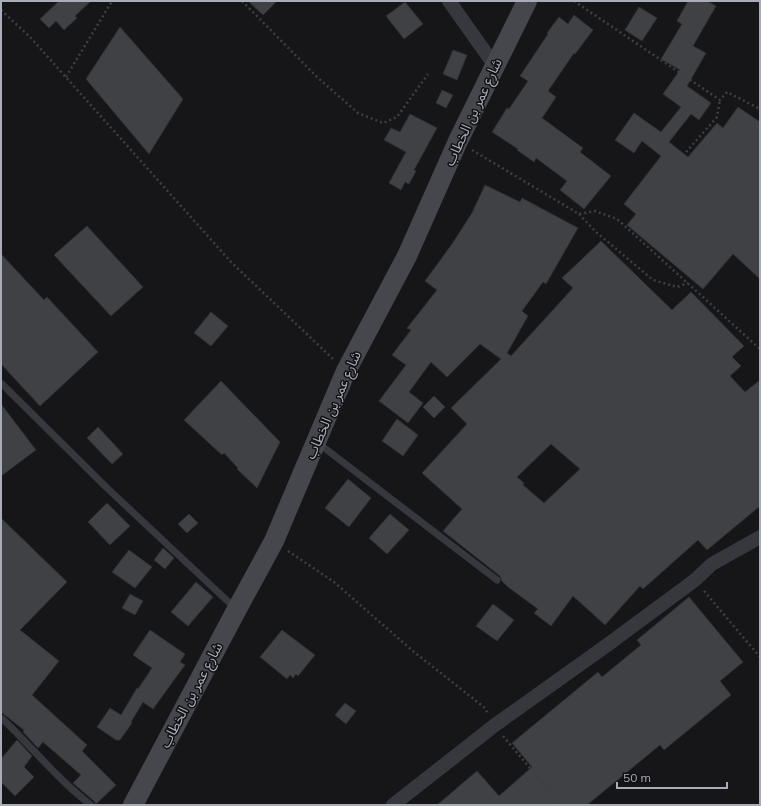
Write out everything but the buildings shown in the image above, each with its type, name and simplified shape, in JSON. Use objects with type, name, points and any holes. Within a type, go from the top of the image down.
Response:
[{"type":"main road","name":"شارع عمر بن الخطاب","points":[[133,805],[236,609],[274,541],[346,371],[407,256],[458,141],[527,1]]},
{"type":"street","points":[[449,1],[494,66]]},
{"type":"street","points":[[393,805],[495,726],[695,580],[712,564],[760,537]]},
{"type":"lane","points":[[1,383],[107,488],[236,609]]},
{"type":"lane","points":[[316,442],[497,580]]},
{"type":"lane","points":[[1,718],[79,796],[91,805]]},
{"type":"path","points":[[66,77],[112,1]]},
{"type":"path","points":[[242,1],[317,77],[358,113],[383,123],[397,117],[428,74]]},
{"type":"path","points":[[574,1],[720,100]]},
{"type":"path","points":[[1,10],[30,37],[231,262],[346,371]]},
{"type":"path","points":[[686,152],[717,117],[720,100],[727,92],[760,109]]},
{"type":"path","points":[[458,141],[579,214],[596,232],[653,280],[677,287],[689,283]]},
{"type":"path","points":[[579,214],[595,211],[617,219],[760,349]]},
{"type":"path","points":[[274,541],[334,582],[414,652],[485,708],[495,726],[561,805]]},
{"type":"path","points":[[695,580],[760,657]]}]
